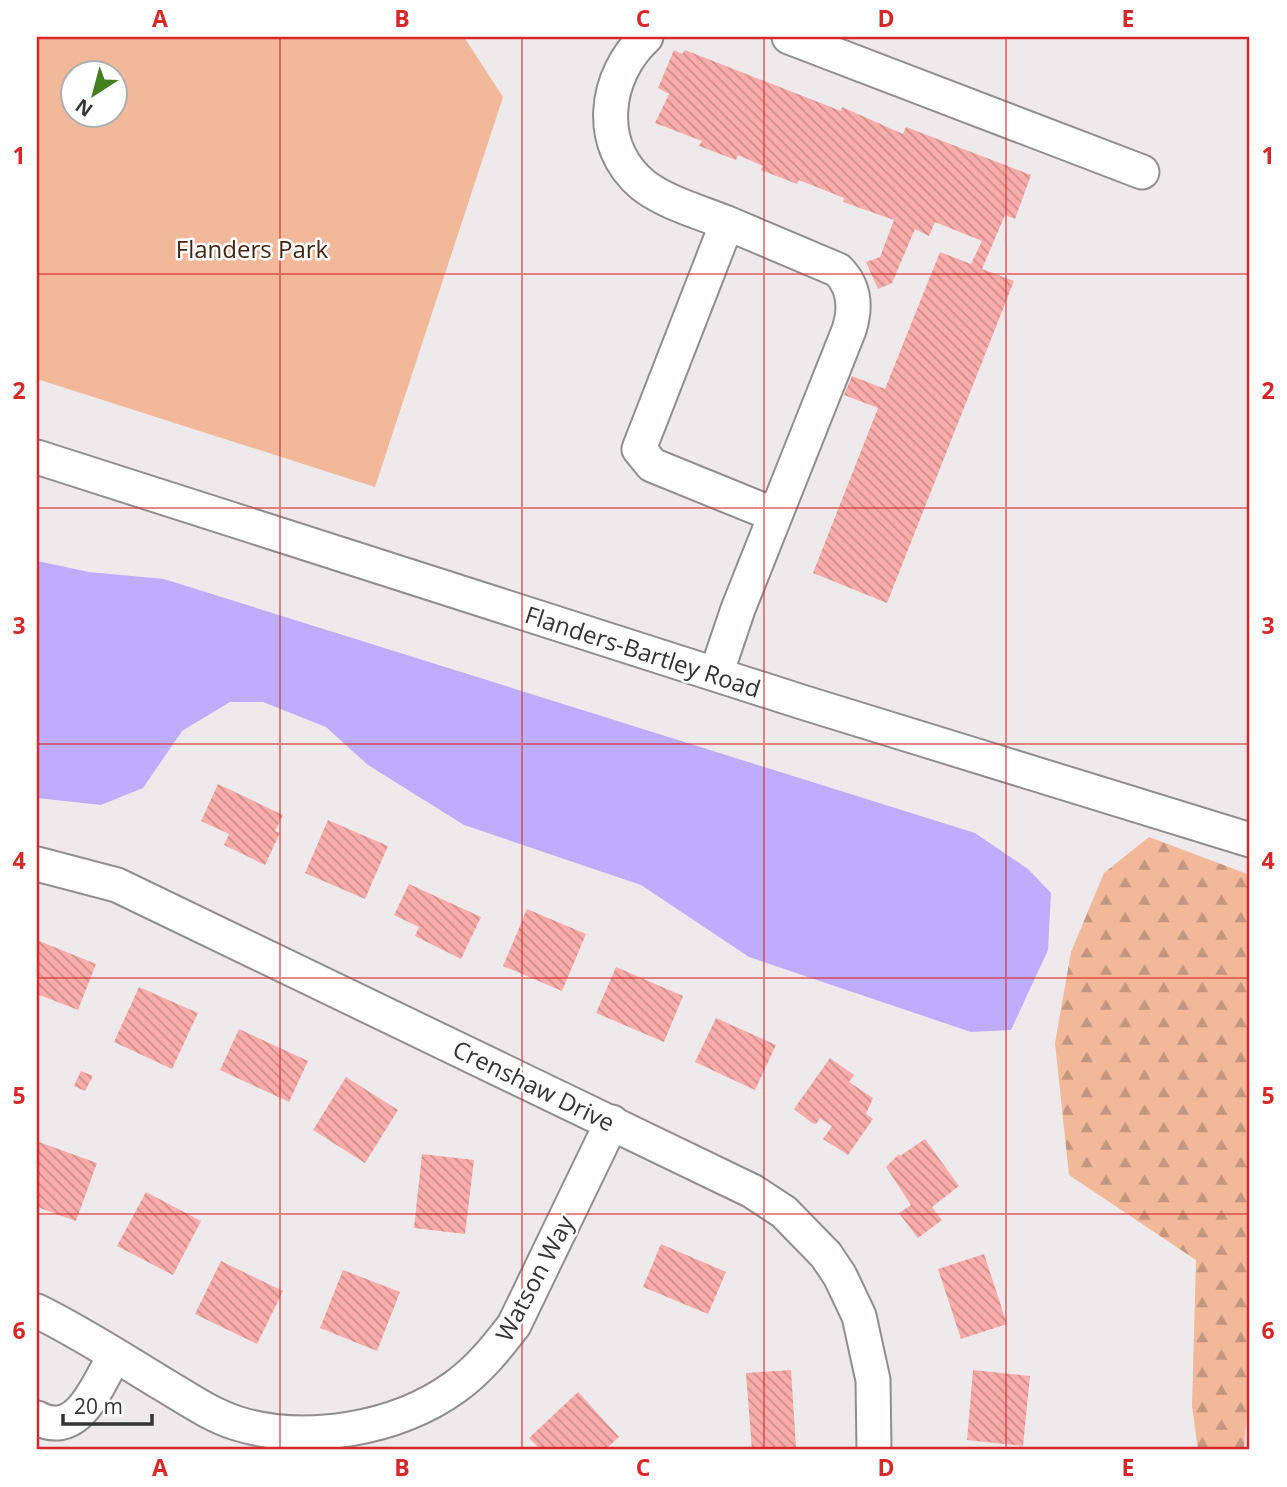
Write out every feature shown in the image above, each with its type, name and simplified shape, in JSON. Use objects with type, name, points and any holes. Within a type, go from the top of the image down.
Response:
[{"type":"street","points":[[646,37],[627,56],[611,97],[612,136],[629,171],[653,191],[838,270],[846,278],[853,295],[853,317],[849,330],[775,515],[716,674]]},
{"type":"street","points":[[789,37],[1142,172]]},
{"type":"street","points":[[727,223],[639,449],[652,465],[775,515]]},
{"type":"street","name":"Flanders-Bartley Road","points":[[37,457],[716,674],[1250,840]]},
{"type":"street","name":"Crenshaw Drive","points":[[37,864],[117,885],[612,1122],[769,1201],[798,1224],[826,1255],[851,1296],[866,1338],[873,1380],[874,1450]]},
{"type":"street","name":"Watson Way","points":[[37,1311],[198,1405],[235,1423],[284,1433],[332,1430],[412,1411],[456,1387],[492,1354],[514,1325],[612,1122]]},
{"type":"street","points":[[37,1418],[49,1424],[60,1425],[73,1420],[115,1355]]},
{"type":"green space","name":"Flanders Park","points":[[37,37],[464,37],[503,97],[375,487],[37,379]]},
{"type":"green space","points":[[1149,837],[1250,875],[1250,1369],[1244,1450],[1198,1450],[1192,1406],[1196,1260],[1069,1175],[1055,1043],[1071,952],[1104,873]]},
{"type":"shaded area","points":[[37,561],[89,572],[164,579],[975,833],[1028,869],[1051,893],[1048,950],[1011,1030],[971,1032],[749,957],[641,885],[464,825],[368,765],[326,727],[263,702],[230,702],[182,731],[143,788],[101,805],[37,798]]},
{"type":"building","points":[[674,50],[682,54],[685,50],[841,111],[842,107],[903,134],[906,127],[1031,175],[1015,219],[1005,215],[982,269],[1014,281],[887,603],[813,573],[878,408],[844,395],[852,376],[885,389],[940,252],[971,264],[982,241],[935,222],[929,236],[915,229],[892,283],[878,289],[866,262],[880,257],[894,220],[843,202],[844,198],[799,180],[797,184],[761,170],[763,166],[738,155],[736,160],[699,146],[702,141],[655,123],[669,94],[658,88]]},
{"type":"building","points":[[218,784],[283,815],[275,831],[280,833],[265,865],[224,845],[229,834],[201,821]]},
{"type":"building","points":[[328,820],[388,846],[365,899],[305,873]]},
{"type":"building","points":[[409,884],[481,917],[461,959],[415,936],[419,927],[394,915]]},
{"type":"building","points":[[527,909],[586,934],[562,991],[503,966]]},
{"type":"building","points":[[37,940],[96,964],[78,1010],[37,994]]},
{"type":"building","points":[[616,967],[683,996],[664,1042],[596,1013]]},
{"type":"building","points":[[139,987],[198,1013],[172,1069],[114,1042]]},
{"type":"building","points":[[716,1018],[776,1045],[755,1090],[695,1062]]},
{"type":"building","points":[[239,1029],[308,1061],[289,1102],[220,1070]]},
{"type":"building","points":[[830,1058],[854,1075],[849,1082],[873,1098],[866,1114],[873,1119],[848,1155],[823,1139],[832,1126],[820,1118],[816,1124],[812,1123],[794,1109]]},
{"type":"building","points":[[81,1071],[93,1076],[85,1091],[74,1086]]},
{"type":"building","points":[[346,1077],[398,1110],[365,1163],[313,1130]]},
{"type":"building","points":[[925,1139],[959,1186],[932,1207],[942,1220],[918,1238],[899,1213],[911,1205],[886,1167],[899,1154],[900,1156]]},
{"type":"building","points":[[39,1142],[97,1163],[76,1221],[37,1207]]},
{"type":"building","points":[[422,1154],[474,1160],[465,1234],[414,1228]]},
{"type":"building","points":[[146,1192],[201,1221],[173,1275],[117,1246]]},
{"type":"building","points":[[661,1244],[726,1272],[708,1314],[643,1287]]},
{"type":"building","points":[[984,1254],[1007,1324],[961,1339],[938,1269]]},
{"type":"building","points":[[221,1261],[283,1291],[257,1344],[195,1314]]},
{"type":"building","points":[[343,1270],[400,1292],[377,1351],[320,1328]]},
{"type":"building","points":[[791,1370],[796,1447],[752,1450],[746,1373]]},
{"type":"building","points":[[973,1370],[1030,1376],[1023,1446],[967,1440]]},
{"type":"building","points":[[578,1392],[619,1437],[605,1450],[541,1450],[529,1438]]}]
